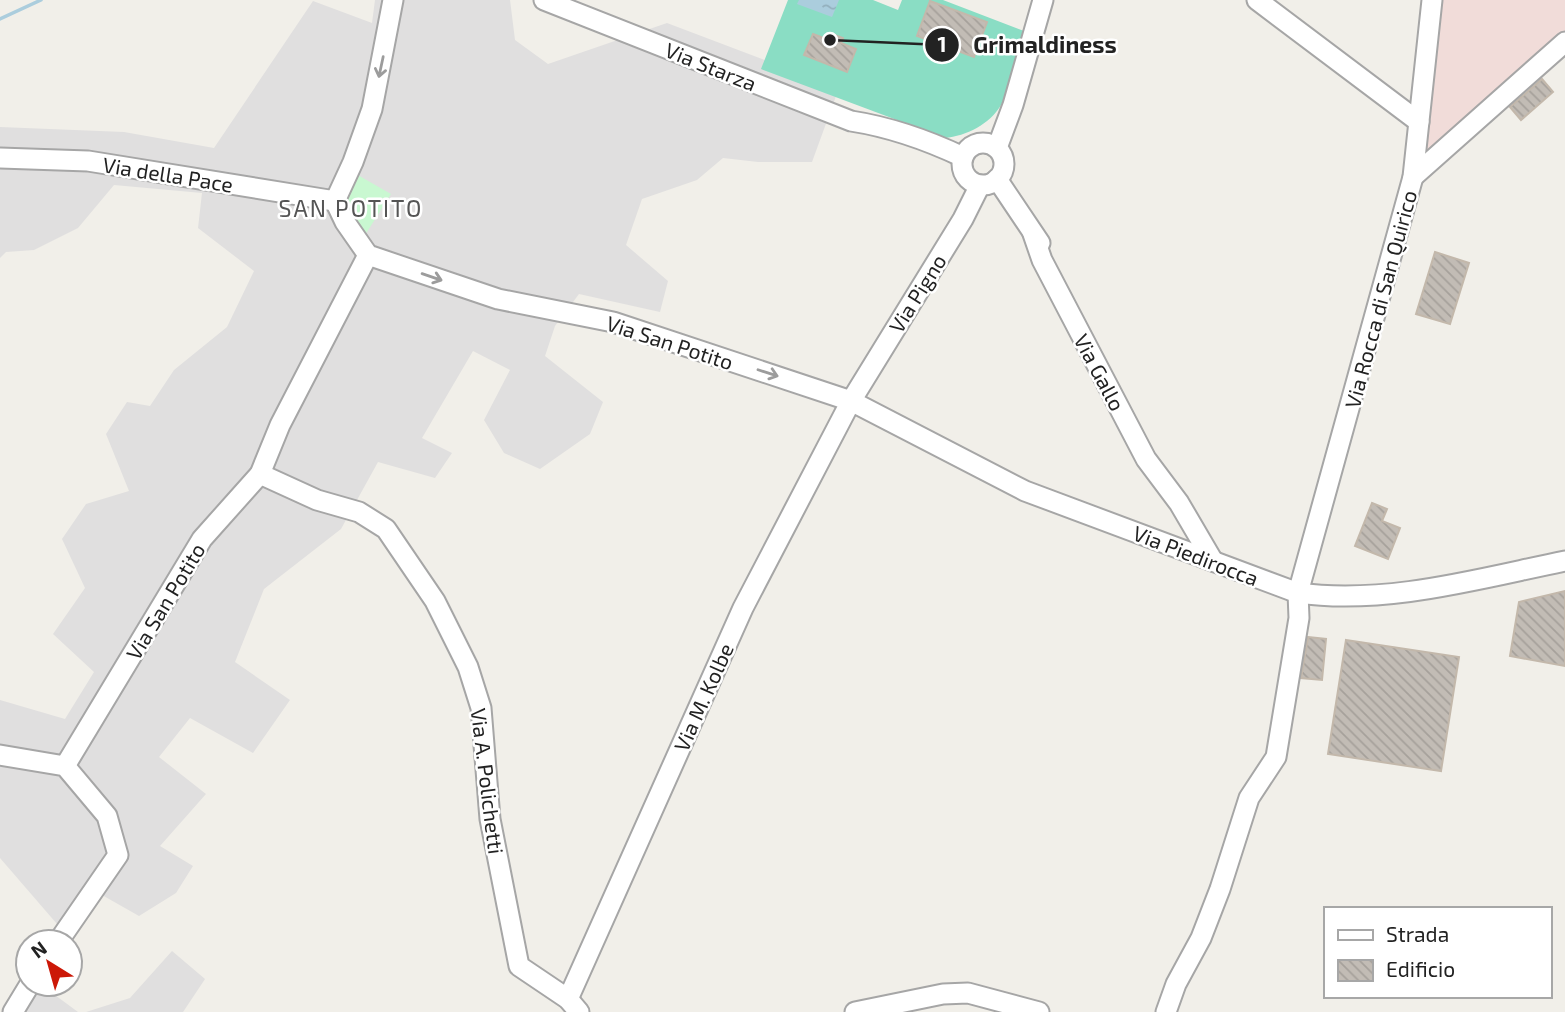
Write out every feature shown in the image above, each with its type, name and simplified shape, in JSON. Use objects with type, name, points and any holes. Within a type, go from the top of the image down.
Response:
[{"type":"street","points":[[368,255],[345,222],[335,201],[353,162],[372,109],[393,0]]},
{"type":"street","name":"Via Starza","points":[[544,0],[851,121],[880,126],[937,145],[963,157]]},
{"type":"street","name":"Via Starza","points":[[569,0],[858,111],[880,126]]},
{"type":"street","points":[[997,148],[1013,105],[1043,0]]},
{"type":"street","points":[[1257,0],[1419,122]]},
{"type":"street","name":"Via Rocca di San Quirico","points":[[1166,1012],[1176,984],[1206,926],[1249,798],[1276,757],[1299,618],[1298,593],[1413,177],[1432,0]]},
{"type":"street","points":[[1413,177],[1565,42]]},
{"type":"street","points":[[984,143],[997,148],[1004,160],[1002,172],[988,182],[967,178],[963,171],[963,157],[974,145],[984,143]]},
{"type":"street","name":"Via della Pace","points":[[0,158],[88,160],[335,201]]},
{"type":"street","name":"Via Gallo","points":[[988,182],[1016,205],[1048,256],[1144,432],[1179,503],[1213,561]]},
{"type":"street","name":"Via Pigno","points":[[851,401],[962,219],[988,182]]},
{"type":"street","name":"Via San Potito","points":[[65,766],[202,538],[260,474],[280,425],[368,255],[498,299],[613,322],[851,401]]},
{"type":"street","name":"Via Piedirocca","points":[[851,401],[1025,491],[1298,593],[1327,597],[1400,592],[1453,585],[1565,561]]},
{"type":"street","name":"Via M. Kolbe","points":[[573,1005],[743,608],[851,401]]},
{"type":"street","name":"Via A. Polichetti","points":[[260,474],[317,500],[359,512],[386,529],[435,601],[468,667],[481,708],[490,819],[519,965],[573,1005]]},
{"type":"street","points":[[0,755],[65,766],[107,816],[118,855],[68,928]]},
{"type":"street","points":[[855,1012],[943,994],[968,993],[1039,1012]]},
{"type":"shaded area","points":[[375,0],[510,0],[515,40],[548,64],[667,23],[839,88],[812,162],[758,162],[723,158],[697,180],[642,199],[626,245],[668,281],[660,312],[579,294],[555,326],[545,356],[603,402],[590,434],[540,469],[504,453],[484,420],[510,370],[473,351],[422,438],[452,453],[435,478],[378,462],[341,529],[264,589],[235,662],[290,700],[253,753],[190,718],[159,757],[206,794],[160,846],[193,866],[176,893],[139,916],[102,895],[81,928],[55,928],[57,924],[0,858],[0,700],[65,719],[94,672],[53,634],[85,588],[62,539],[86,504],[129,491],[106,434],[127,402],[150,406],[174,370],[227,327],[254,271],[198,228],[202,193],[114,185],[78,228],[34,250],[6,252],[0,258],[0,127],[124,132],[214,148],[313,1],[372,23]]},
{"type":"shaded area","points":[[1432,0],[1565,0],[1565,42],[1413,177]]},
{"type":"shaded area","points":[[172,951],[205,979],[183,1012],[86,1012],[130,998]]},
{"type":"shaded area","points":[[14,994],[14,998],[59,998],[78,1012],[12,1012],[8,1003]]},
{"type":"green space","points":[[788,0],[873,0],[898,10],[902,0],[943,0],[1024,31],[1008,90],[996,112],[977,128],[945,138],[761,69]]},
{"type":"green space","points":[[349,170],[391,194],[360,243],[335,201]]},
{"type":"water","points":[[799,0],[839,0],[832,17],[797,4]]},
{"type":"building","points":[[930,1],[987,22],[974,57],[917,36]]},
{"type":"building","points":[[813,34],[829,40],[832,34],[843,38],[841,43],[856,49],[847,72],[804,55]]},
{"type":"building","points":[[1542,79],[1553,92],[1521,120],[1510,107]]},
{"type":"building","points":[[1435,252],[1469,263],[1450,324],[1416,314]]},
{"type":"building","points":[[1372,503],[1387,509],[1382,521],[1400,528],[1388,559],[1355,546]]},
{"type":"building","points":[[1565,591],[1565,666],[1510,656],[1519,602]]},
{"type":"building","points":[[1308,637],[1326,639],[1322,680],[1301,678]]},
{"type":"building","points":[[1346,640],[1459,657],[1441,771],[1328,754]]},
{"type":"waterway","points":[[0,19],[41,0]]},
{"type":"place","name":"Grimaldiness","points":[[830,40]]},
{"type":"district","name":"SAN POTITO","points":[[351,208]]}]
